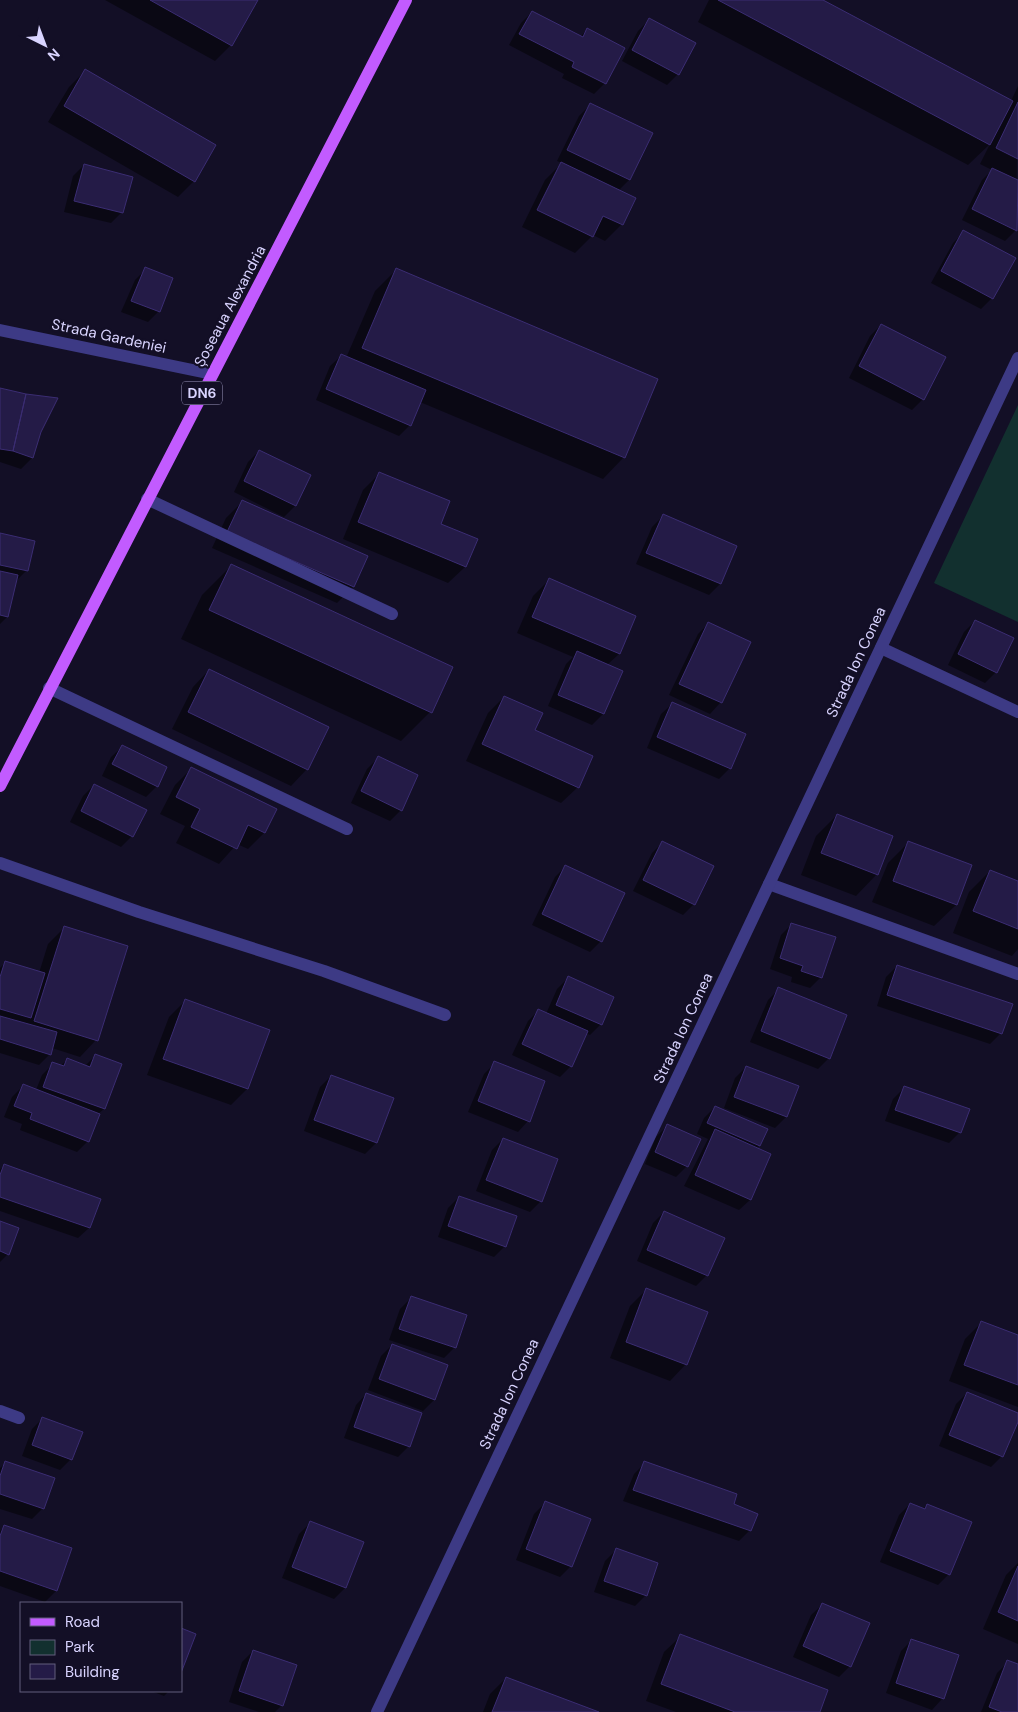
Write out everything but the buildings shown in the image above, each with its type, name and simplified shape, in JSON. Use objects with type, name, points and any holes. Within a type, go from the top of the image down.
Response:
[{"type":"main road","name":"Șoseaua Alexandria","points":[[0,786],[406,0]]},
{"type":"street","name":"Strada Gardeniei","points":[[0,330],[212,374]]},
{"type":"street","name":"Strada Ion Conea","points":[[377,1712],[1018,358]]},
{"type":"street","points":[[147,499],[215,529],[392,614]]},
{"type":"street","points":[[881,648],[1018,712]]},
{"type":"street","points":[[49,688],[346,829]]},
{"type":"street","points":[[0,863],[139,912],[324,971],[445,1015]]},
{"type":"street","points":[[769,884],[1018,974]]},
{"type":"street","points":[[0,1411],[19,1418]]},
{"type":"green space","points":[[1018,405],[1018,622],[934,583]]}]
